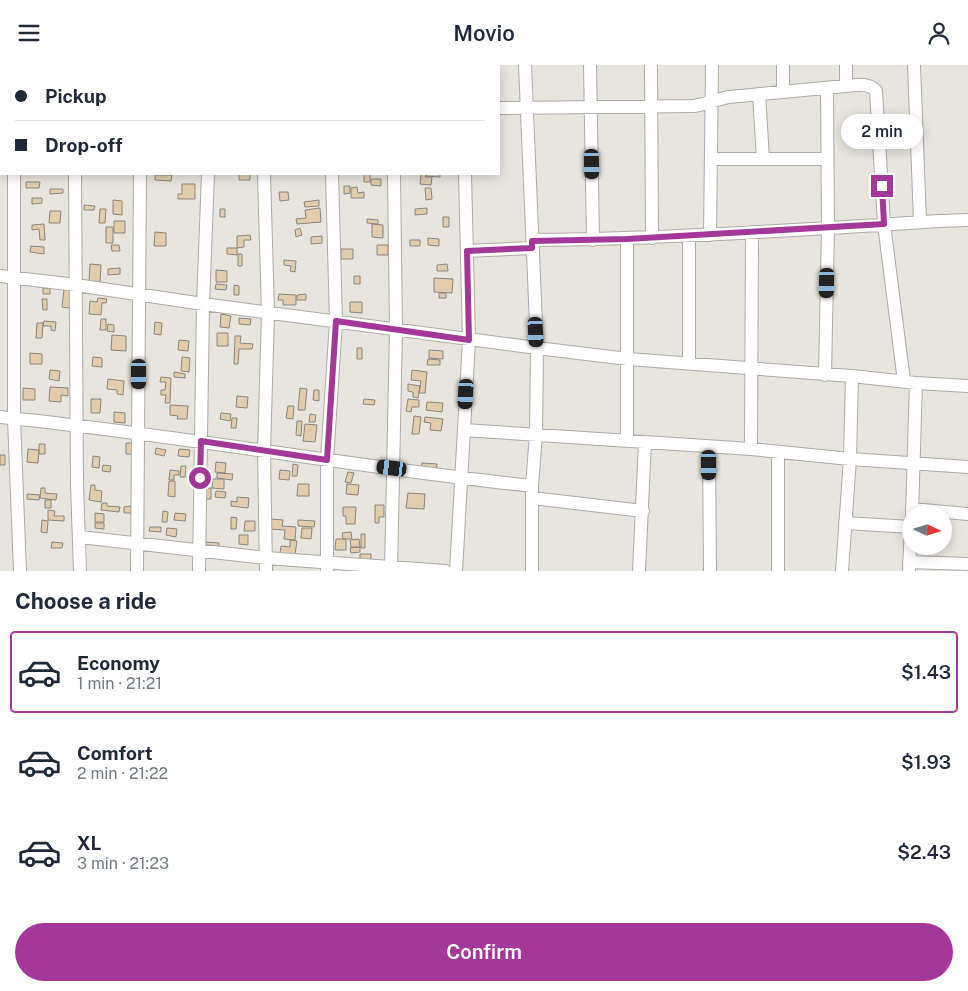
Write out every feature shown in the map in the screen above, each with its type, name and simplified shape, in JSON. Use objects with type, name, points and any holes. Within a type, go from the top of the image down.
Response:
[{"type":"street","points":[[525,65],[537,349],[536,434],[532,492],[532,571]]},
{"type":"street","points":[[590,65],[593,239]]},
{"type":"street","points":[[652,65],[652,238]]},
{"type":"street","points":[[710,235],[712,65]]},
{"type":"street","points":[[783,65],[783,92]]},
{"type":"street","points":[[846,65],[846,86]]},
{"type":"street","points":[[914,65],[920,221]]},
{"type":"street","points":[[500,108],[694,106],[712,103],[729,97],[846,86],[872,86],[876,91],[884,224],[910,382],[914,464],[912,505]]},
{"type":"street","points":[[825,375],[828,228],[827,88]]},
{"type":"street","points":[[759,94],[764,159]]},
{"type":"street","points":[[711,159],[828,159]]},
{"type":"street","points":[[14,175],[14,419],[20,571]]},
{"type":"street","points":[[75,175],[80,571]]},
{"type":"street","points":[[137,571],[140,175]]},
{"type":"street","points":[[199,571],[203,304],[208,175]]},
{"type":"street","points":[[264,175],[268,313],[264,451],[266,571]]},
{"type":"street","points":[[327,567],[327,460],[336,321],[332,175]]},
{"type":"street","points":[[392,569],[392,468],[396,329],[394,175]]},
{"type":"street","points":[[456,571],[469,340],[465,175]]},
{"type":"street","points":[[467,251],[593,239],[652,238],[920,221],[968,220]]},
{"type":"street","points":[[751,449],[752,232]]},
{"type":"street","points":[[688,363],[689,236]]},
{"type":"street","points":[[627,239],[627,441]]},
{"type":"street","points":[[0,276],[537,349],[628,359],[968,386]]},
{"type":"street","points":[[842,571],[850,459],[852,376]]},
{"type":"street","points":[[0,417],[201,441],[461,478],[643,511]]},
{"type":"street","points":[[464,430],[751,449],[850,459],[968,467]]},
{"type":"street","points":[[640,571],[645,442]]},
{"type":"street","points":[[709,447],[710,571]]},
{"type":"street","points":[[778,451],[778,571]]},
{"type":"street","points":[[952,513],[968,514]]},
{"type":"street","points":[[845,523],[902,526]]},
{"type":"street","points":[[80,537],[266,558],[327,567],[445,571]]},
{"type":"street","points":[[909,566],[968,564]]},
{"type":"building","points":[[155,175],[172,175],[171,181],[155,180]]},
{"type":"building","points":[[239,175],[250,175],[250,180],[239,180]]},
{"type":"building","points":[[364,175],[370,175],[370,182],[364,182]]},
{"type":"building","points":[[421,175],[432,177],[431,185],[420,184]]},
{"type":"building","points":[[440,175],[440,177],[426,176]]},
{"type":"building","points":[[371,179],[381,179],[381,186],[371,185]]},
{"type":"building","points":[[26,182],[40,182],[39,188],[26,188]]},
{"type":"building","points":[[182,184],[195,184],[195,199],[178,199],[178,194],[182,194]]},
{"type":"building","points":[[344,186],[350,186],[350,193],[344,194]]},
{"type":"building","points":[[357,187],[358,193],[364,192],[364,198],[351,198],[351,188]]},
{"type":"building","points":[[425,188],[431,188],[432,199],[426,200]]},
{"type":"building","points":[[50,189],[63,189],[63,193],[50,194]]},
{"type":"building","points":[[279,192],[288,192],[289,200],[280,201]]},
{"type":"building","points":[[32,198],[42,198],[42,203],[32,204]]},
{"type":"building","points":[[113,200],[122,201],[122,215],[113,214]]},
{"type":"building","points":[[319,200],[319,206],[305,207],[304,202]]},
{"type":"building","points":[[84,205],[95,206],[94,210],[84,210]]},
{"type":"building","points":[[320,208],[321,222],[297,224],[296,219],[306,218],[305,210]]},
{"type":"building","points":[[427,208],[427,214],[415,215],[415,209]]},
{"type":"building","points":[[100,209],[106,209],[105,223],[99,223]]},
{"type":"building","points":[[220,209],[225,209],[225,217],[220,217]]},
{"type":"building","points":[[50,211],[61,211],[60,223],[49,223]]},
{"type":"building","points":[[443,217],[449,217],[449,227],[443,227]]},
{"type":"building","points":[[367,219],[378,220],[378,224],[367,223]]},
{"type":"building","points":[[114,221],[125,221],[125,233],[114,233]]},
{"type":"building","points":[[44,224],[45,240],[40,240],[39,229],[32,230],[32,225]]},
{"type":"building","points":[[372,224],[383,225],[383,238],[372,237]]},
{"type":"building","points":[[106,227],[113,227],[113,243],[106,243]]},
{"type":"building","points":[[300,228],[302,235],[296,237],[295,230]]},
{"type":"building","points":[[155,232],[166,233],[166,246],[154,246]]},
{"type":"building","points":[[250,235],[251,240],[244,240],[244,247],[237,248],[237,236]]},
{"type":"building","points":[[322,236],[322,243],[311,244],[311,237]]},
{"type":"building","points":[[428,238],[439,239],[439,246],[428,245]]},
{"type":"building","points":[[410,240],[420,240],[420,246],[410,246]]},
{"type":"building","points":[[111,245],[119,245],[120,251],[112,251]]},
{"type":"building","points":[[377,245],[388,245],[388,255],[377,255]]},
{"type":"building","points":[[31,246],[44,247],[44,254],[30,252]]},
{"type":"building","points":[[227,248],[237,248],[237,255],[227,254]]},
{"type":"building","points":[[341,249],[353,249],[353,259],[341,259]]},
{"type":"building","points":[[238,254],[242,254],[242,266],[238,266]]},
{"type":"building","points":[[284,260],[296,261],[295,272],[290,271],[291,266],[284,265]]},
{"type":"building","points":[[90,264],[101,265],[100,282],[89,282]]},
{"type":"building","points":[[447,264],[448,271],[437,271],[437,265]]},
{"type":"building","points":[[120,268],[120,274],[108,275],[108,269]]},
{"type":"building","points":[[216,270],[227,271],[227,282],[216,282]]},
{"type":"building","points":[[354,276],[360,276],[360,284],[354,284]]},
{"type":"building","points":[[434,278],[453,279],[452,293],[434,292]]},
{"type":"building","points":[[216,284],[227,285],[226,290],[215,289]]},
{"type":"building","points":[[234,285],[239,286],[239,295],[234,295]]},
{"type":"building","points":[[43,288],[50,288],[50,294],[43,294]]},
{"type":"building","points":[[64,289],[71,289],[69,308],[62,307]]},
{"type":"building","points":[[439,293],[446,293],[446,298],[439,298]]},
{"type":"building","points":[[279,294],[296,295],[296,305],[283,305],[283,300],[278,300]]},
{"type":"building","points":[[306,294],[306,300],[297,300],[297,295]]},
{"type":"building","points":[[98,298],[107,299],[106,303],[102,303],[101,315],[89,314],[90,301],[97,302]]},
{"type":"building","points":[[42,299],[47,299],[47,310],[43,310]]},
{"type":"building","points":[[350,302],[362,302],[362,313],[350,312]]},
{"type":"building","points":[[221,314],[231,316],[229,328],[220,327]]},
{"type":"building","points":[[239,318],[251,319],[250,325],[239,324]]},
{"type":"building","points":[[101,319],[106,319],[106,330],[100,330]]},
{"type":"building","points":[[44,321],[56,322],[55,331],[51,330],[51,326],[43,326]]},
{"type":"building","points":[[155,322],[162,323],[161,335],[154,334]]},
{"type":"building","points":[[37,323],[43,323],[42,338],[36,338]]},
{"type":"building","points":[[108,324],[114,325],[114,332],[107,331]]},
{"type":"building","points":[[217,333],[228,333],[228,346],[217,346]]},
{"type":"building","points":[[112,335],[126,336],[126,351],[111,350]]},
{"type":"building","points":[[235,336],[241,336],[240,343],[253,344],[252,349],[239,349],[238,364],[234,364]]},
{"type":"building","points":[[179,340],[189,341],[188,351],[178,350]]},
{"type":"building","points":[[357,348],[362,348],[362,359],[357,359]]},
{"type":"building","points":[[429,350],[443,351],[443,359],[429,358]]},
{"type":"building","points":[[30,353],[42,354],[42,364],[30,364]]},
{"type":"building","points":[[93,357],[102,358],[102,367],[92,366]]},
{"type":"building","points":[[182,357],[190,358],[189,372],[181,371]]},
{"type":"building","points":[[428,359],[440,360],[440,365],[427,365]]},
{"type":"building","points":[[50,370],[60,371],[59,381],[49,379]]},
{"type":"building","points":[[412,370],[427,372],[425,393],[419,393],[421,381],[411,380]]},
{"type":"building","points":[[174,372],[185,374],[185,378],[174,377]]},
{"type":"building","points":[[161,377],[171,378],[170,403],[165,403],[166,395],[161,395],[161,390],[165,390],[166,382],[160,382]]},
{"type":"building","points":[[108,379],[124,381],[123,395],[117,394],[117,390],[107,389]]},
{"type":"building","points":[[408,384],[420,386],[418,398],[413,397],[413,392],[408,391]]},
{"type":"building","points":[[50,387],[68,388],[68,396],[61,395],[61,402],[49,401]]},
{"type":"building","points":[[23,388],[35,389],[35,400],[23,400]]},
{"type":"building","points":[[300,388],[307,389],[305,410],[298,410]]},
{"type":"building","points":[[314,390],[319,390],[319,401],[313,400]]},
{"type":"building","points":[[237,396],[248,397],[247,408],[236,407]]},
{"type":"building","points":[[91,399],[101,399],[100,413],[91,413]]},
{"type":"building","points":[[364,399],[375,400],[374,405],[363,404]]},
{"type":"building","points":[[408,399],[419,400],[419,407],[412,407],[411,412],[406,411]]},
{"type":"building","points":[[427,402],[443,403],[442,412],[426,410]]},
{"type":"building","points":[[170,405],[188,406],[187,419],[177,419],[178,416],[170,415]]},
{"type":"building","points":[[288,406],[294,406],[293,419],[286,418]]},
{"type":"building","points":[[114,412],[125,413],[125,423],[114,422]]},
{"type":"building","points":[[221,413],[231,414],[230,421],[220,419]]},
{"type":"building","points":[[310,414],[316,415],[315,422],[309,422]]},
{"type":"building","points":[[414,416],[421,417],[419,434],[412,434]]},
{"type":"building","points":[[425,417],[443,419],[441,431],[430,430],[431,423],[424,422]]},
{"type":"building","points":[[232,418],[237,418],[236,428],[231,428]]},
{"type":"building","points":[[297,421],[302,421],[301,436],[296,435]]},
{"type":"building","points":[[305,424],[317,425],[315,442],[303,441]]},
{"type":"building","points":[[126,443],[133,443],[132,454],[126,454]]},
{"type":"building","points":[[39,444],[45,444],[45,454],[39,454]]},
{"type":"building","points":[[156,448],[166,450],[164,456],[155,454]]},
{"type":"building","points":[[28,449],[39,450],[38,463],[27,462]]},
{"type":"building","points":[[179,449],[190,450],[189,457],[178,456]]},
{"type":"building","points":[[0,455],[5,455],[5,465],[0,465]]},
{"type":"building","points":[[93,456],[100,457],[99,468],[92,467]]},
{"type":"building","points":[[216,462],[226,463],[225,473],[215,472]]},
{"type":"building","points":[[422,463],[437,464],[436,471],[421,470]]},
{"type":"building","points":[[293,464],[298,465],[297,476],[292,476]]},
{"type":"building","points":[[103,465],[111,466],[110,472],[102,471]]},
{"type":"building","points":[[181,466],[186,466],[185,477],[180,477]]},
{"type":"building","points":[[170,470],[179,471],[179,475],[174,475],[174,480],[169,480]]},
{"type":"building","points":[[280,470],[290,471],[289,480],[279,479]]},
{"type":"building","points":[[348,472],[354,473],[351,483],[345,482]]},
{"type":"building","points":[[217,473],[233,474],[232,480],[217,478]]},
{"type":"building","points":[[213,479],[224,479],[224,489],[212,488]]},
{"type":"building","points":[[169,481],[175,481],[175,497],[168,496]]},
{"type":"building","points":[[298,484],[309,484],[309,496],[297,496]]},
{"type":"building","points":[[347,484],[359,485],[358,495],[346,494]]},
{"type":"building","points":[[91,485],[95,485],[95,490],[102,491],[101,502],[89,500]]},
{"type":"building","points":[[41,488],[45,488],[45,493],[57,494],[56,500],[40,498]]},
{"type":"building","points":[[206,488],[211,488],[211,499],[205,499]]},
{"type":"building","points":[[216,491],[226,492],[225,498],[215,497]]},
{"type":"building","points":[[408,493],[425,494],[424,509],[406,508]]},
{"type":"building","points":[[27,494],[40,495],[39,500],[27,499]]},
{"type":"building","points":[[237,497],[249,498],[248,508],[231,506],[231,501],[237,502]]},
{"type":"building","points":[[45,500],[51,500],[51,508],[45,508]]},
{"type":"building","points":[[102,503],[107,503],[107,506],[120,507],[119,512],[101,510]]},
{"type":"building","points":[[375,505],[384,505],[384,517],[379,517],[379,523],[375,523]]},
{"type":"building","points":[[131,506],[131,513],[124,513],[124,507]]},
{"type":"building","points":[[343,507],[356,507],[355,524],[346,524],[346,516],[343,516]]},
{"type":"building","points":[[48,510],[55,511],[54,516],[64,516],[64,521],[48,520]]},
{"type":"building","points":[[163,511],[168,512],[167,522],[162,522]]},
{"type":"building","points":[[95,513],[104,514],[104,522],[95,522]]},
{"type":"building","points":[[175,513],[186,514],[185,521],[174,520]]},
{"type":"building","points":[[231,517],[237,518],[236,529],[231,529]]},
{"type":"building","points":[[271,519],[283,520],[282,526],[296,527],[295,540],[284,539],[285,530],[270,529]]},
{"type":"building","points":[[42,520],[48,521],[47,533],[41,532]]},
{"type":"building","points":[[298,520],[315,521],[314,527],[298,526]]},
{"type":"building","points":[[245,521],[255,521],[255,531],[244,531]]},
{"type":"building","points":[[95,523],[104,523],[104,529],[95,528]]},
{"type":"building","points":[[150,527],[161,527],[161,532],[149,531]]},
{"type":"building","points":[[167,528],[177,529],[176,537],[166,535]]},
{"type":"building","points":[[302,528],[312,528],[311,539],[301,538]]},
{"type":"building","points":[[351,532],[352,539],[343,539],[342,533]]},
{"type":"building","points":[[361,534],[365,534],[365,548],[361,548]]},
{"type":"building","points":[[239,535],[248,535],[248,545],[239,544]]},
{"type":"building","points":[[336,539],[346,539],[346,550],[335,550]]},
{"type":"building","points":[[359,539],[360,547],[351,547],[350,540]]},
{"type":"building","points":[[290,540],[297,541],[295,555],[280,553],[281,546],[290,547]]},
{"type":"building","points":[[52,542],[63,543],[62,548],[51,548]]},
{"type":"building","points":[[206,542],[219,543],[219,548],[205,548]]},
{"type":"building","points":[[360,547],[360,552],[351,553],[350,548]]},
{"type":"building","points":[[360,554],[371,554],[371,560],[360,559]]},
{"type":"route","points":[[200,478],[201,441],[327,460],[336,321],[469,340],[467,251],[532,248],[532,241],[627,239],[884,224],[882,186]]}]
